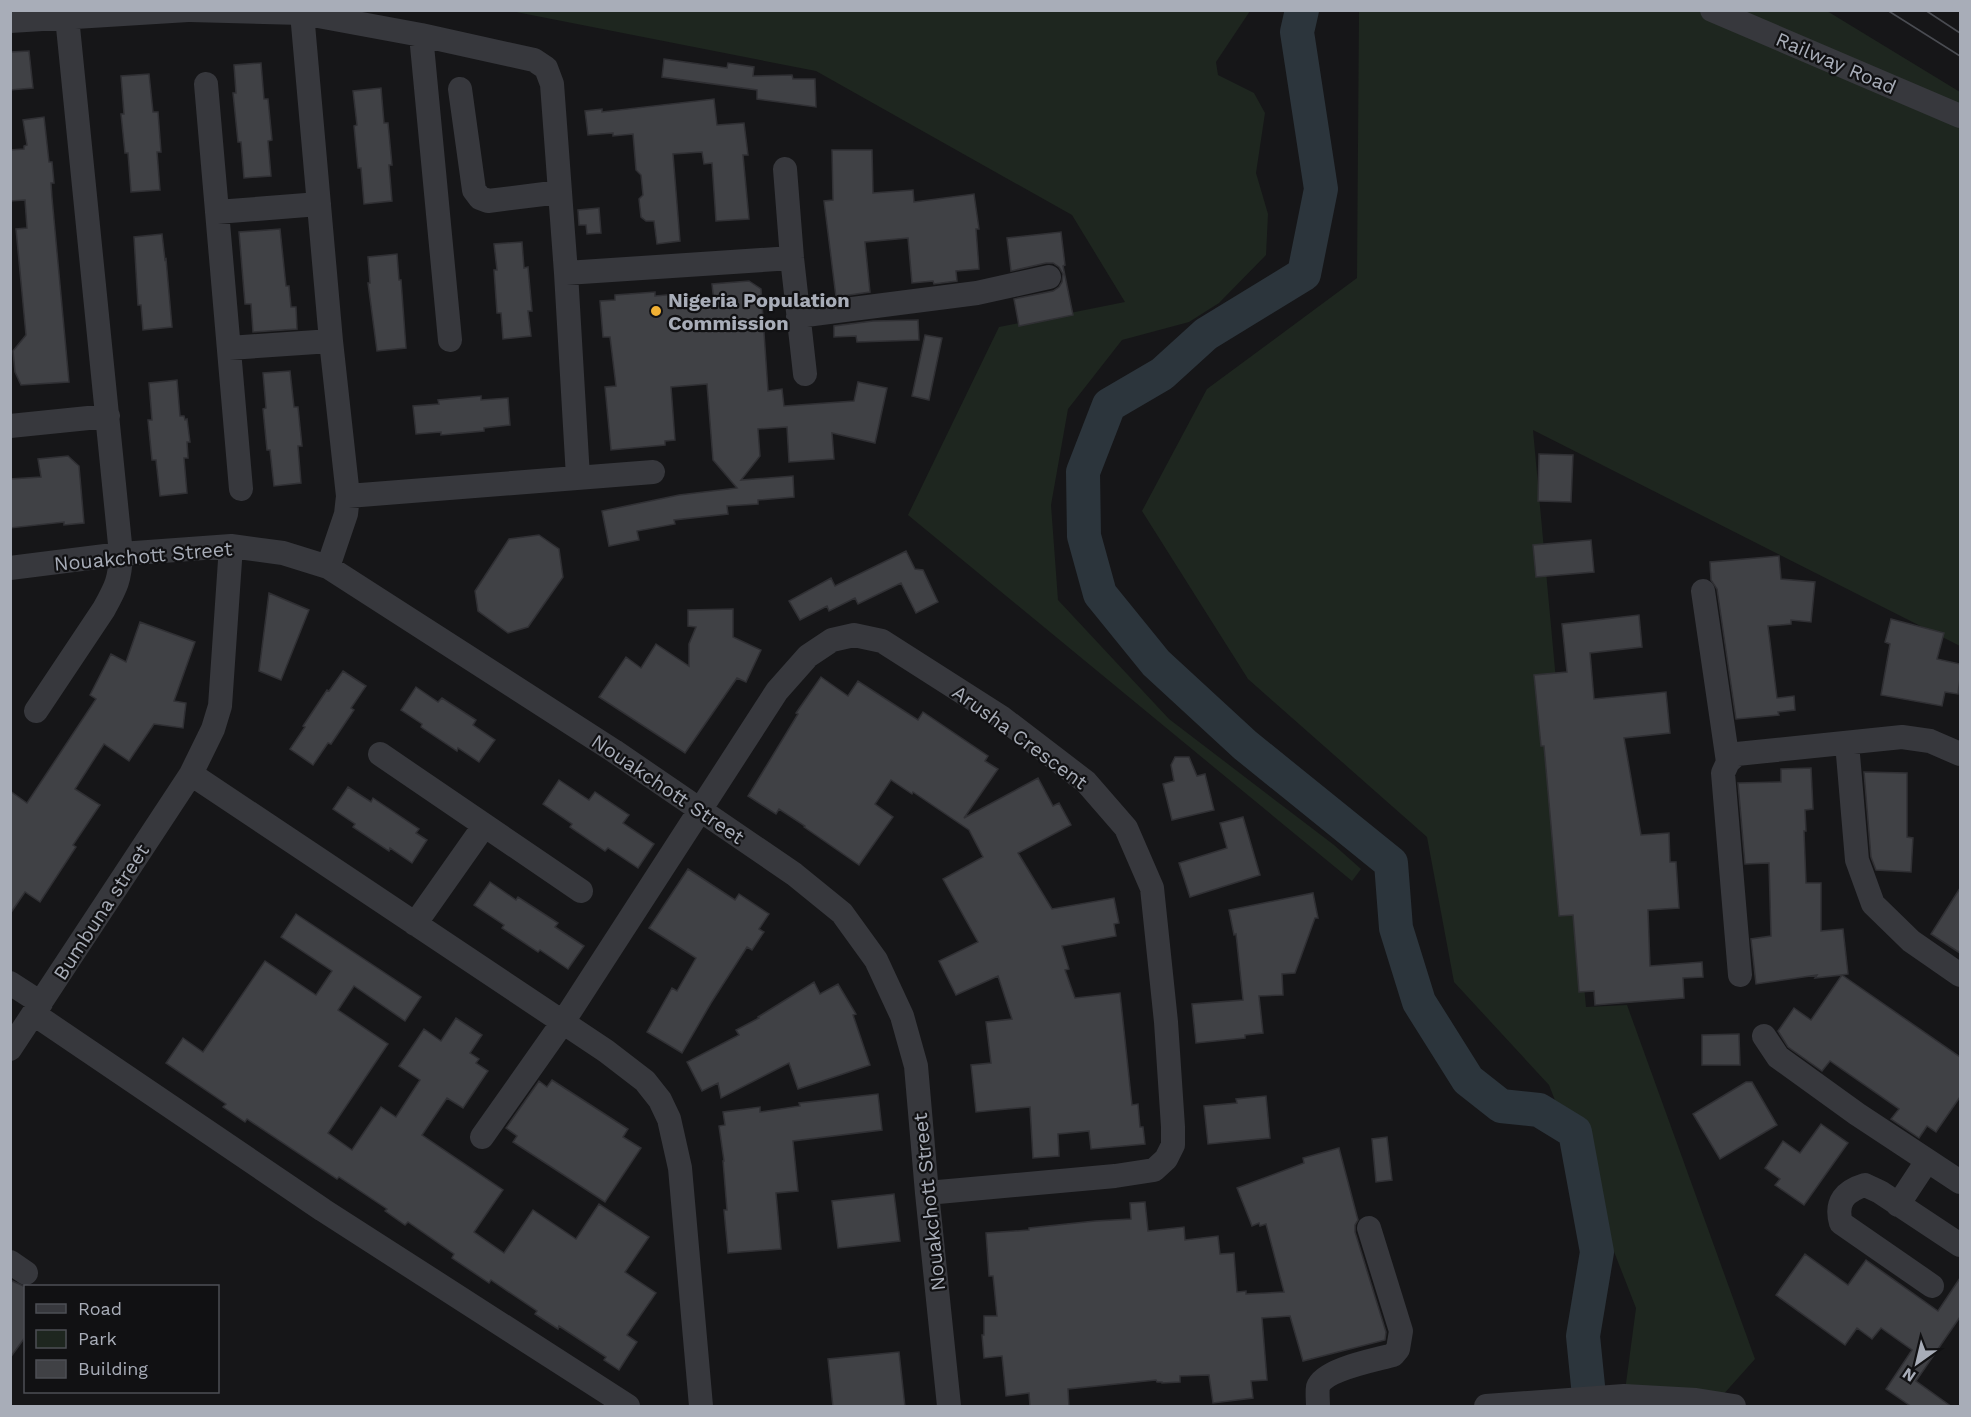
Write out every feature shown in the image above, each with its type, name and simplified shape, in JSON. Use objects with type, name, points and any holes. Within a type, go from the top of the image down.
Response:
[{"type":"street","points":[[10,21],[189,10],[292,12],[421,35],[534,60],[546,68],[552,84],[578,477]]},
{"type":"street","name":"Railway Road","points":[[1712,10],[1960,116]]},
{"type":"street","points":[[292,12],[319,204],[348,496],[346,514],[328,567]]},
{"type":"street","points":[[36,711],[114,592],[120,576],[121,554],[67,17]]},
{"type":"street","points":[[421,35],[450,340]]},
{"type":"street","points":[[206,84],[241,489]]},
{"type":"street","points":[[460,89],[474,190],[480,198],[488,201],[560,192]]},
{"type":"street","points":[[785,169],[805,374]]},
{"type":"street","points":[[217,212],[319,204]]},
{"type":"street","points":[[566,273],[792,258]]},
{"type":"street","points":[[798,316],[977,293],[1049,277]]},
{"type":"street","points":[[229,348],[331,341]]},
{"type":"street","points":[[10,426],[108,416]]},
{"type":"street","points":[[348,496],[653,472]]},
{"type":"street","name":"Nouakchott Street","points":[[10,568],[121,554],[231,546],[283,553],[328,567],[614,751],[794,874],[842,913],[876,960],[902,1016],[916,1066],[949,1407]]},
{"type":"street","name":"Bumbuna street","points":[[10,1049],[191,774],[213,729],[220,706],[231,546]]},
{"type":"street","points":[[1703,591],[1728,762]]},
{"type":"street","name":"Arusha Crescent","points":[[482,1137],[562,1022],[777,691],[808,656],[832,640],[854,635],[882,641],[1001,717],[1086,782],[1126,828],[1152,888],[1166,1022],[1173,1127],[1173,1145],[1166,1159],[1154,1170],[1115,1176],[927,1193]]},
{"type":"street","points":[[1740,975],[1723,773],[1728,762],[1737,754],[1902,737],[1930,741],[1960,754]]},
{"type":"street","points":[[1847,743],[1857,860],[1873,904],[1911,942],[1960,975]]},
{"type":"street","points":[[380,754],[581,891]]},
{"type":"street","points":[[191,774],[606,1051],[645,1081],[660,1100],[669,1119],[680,1168],[700,1407]]},
{"type":"street","points":[[415,924],[484,826]]},
{"type":"street","points":[[10,983],[37,1009],[323,1210],[628,1407]]},
{"type":"street","points":[[1764,1036],[1778,1057],[1857,1114],[1960,1182]]},
{"type":"street","points":[[1898,1204],[1928,1161]]},
{"type":"street","points":[[1932,1286],[1842,1223],[1838,1211],[1841,1202],[1851,1189],[1865,1185],[1958,1237]]},
{"type":"street","points":[[1318,1407],[1318,1387],[1323,1378],[1340,1370],[1393,1355],[1398,1349],[1401,1331],[1369,1228]]},
{"type":"street","points":[[1486,1407],[1624,1396],[1696,1400],[1734,1407]]},
{"type":"green space","points":[[511,11],[1250,11],[1216,62],[1218,75],[1254,93],[1265,113],[1256,173],[1268,214],[1266,255],[1219,303],[1189,322],[1122,340],[1068,409],[1051,505],[1058,600],[1169,719],[1334,845],[1361,869],[1352,881],[908,515],[999,327],[1125,302],[1072,215],[816,71]]},
{"type":"green space","points":[[1359,11],[1827,11],[1960,92],[1960,646],[1533,430],[1586,1007],[1627,1005],[1755,1359],[1713,1406],[1623,1406],[1636,1308],[1549,1085],[1454,982],[1427,837],[1248,679],[1142,511],[1207,389],[1357,278]]},
{"type":"building","points":[[29,51],[33,88],[10,90],[10,52]]},
{"type":"building","points":[[664,59],[727,68],[728,63],[754,67],[753,76],[792,75],[793,79],[815,79],[816,107],[757,99],[757,90],[662,77]]},
{"type":"building","points":[[261,63],[264,99],[268,99],[272,140],[268,141],[271,176],[244,178],[233,93],[236,93],[234,65]]},
{"type":"building","points":[[149,74],[153,112],[158,112],[161,152],[157,152],[160,190],[131,192],[128,153],[125,153],[121,114],[124,114],[121,76]]},
{"type":"building","points":[[381,88],[384,123],[388,123],[392,165],[389,165],[392,201],[364,204],[361,168],[358,168],[353,91]]},
{"type":"building","points":[[714,99],[717,125],[744,123],[748,155],[743,155],[749,219],[716,221],[712,163],[704,164],[702,152],[673,154],[680,241],[657,244],[654,221],[646,221],[641,217],[639,199],[643,195],[641,175],[636,170],[633,134],[588,135],[585,111],[602,109],[602,112]]},
{"type":"building","points":[[44,117],[54,183],[51,183],[52,198],[69,382],[21,385],[15,372],[13,351],[26,335],[16,229],[27,228],[25,200],[10,201],[10,150],[24,149],[27,145],[23,120]]},
{"type":"building","points":[[832,150],[872,150],[873,193],[913,190],[914,202],[974,194],[979,229],[976,229],[979,269],[956,271],[957,281],[934,284],[933,281],[912,283],[908,238],[865,242],[870,292],[836,297],[824,201],[833,200]]},
{"type":"building","points":[[599,208],[601,233],[587,234],[586,225],[579,225],[578,210]]},
{"type":"building","points":[[280,229],[286,286],[289,286],[291,307],[296,307],[297,329],[253,332],[251,304],[245,304],[239,232]]},
{"type":"building","points":[[1061,232],[1065,265],[1063,266],[1073,315],[1019,326],[1014,299],[1053,291],[1062,282],[1063,274],[1053,263],[1011,271],[1007,238]]},
{"type":"building","points":[[162,234],[172,327],[143,330],[141,305],[138,305],[134,237]]},
{"type":"building","points":[[522,242],[524,268],[528,267],[532,311],[528,311],[531,336],[503,339],[501,313],[497,313],[494,270],[497,270],[494,244]]},
{"type":"building","points":[[397,254],[406,348],[377,351],[368,283],[370,283],[368,257]]},
{"type":"building","points":[[749,281],[761,289],[768,391],[782,389],[784,406],[854,401],[858,382],[887,388],[875,443],[832,433],[834,459],[789,462],[787,427],[758,429],[760,456],[741,480],[793,476],[794,497],[758,500],[758,504],[727,506],[728,514],[674,520],[675,524],[637,531],[639,540],[609,546],[602,511],[679,495],[737,488],[713,460],[707,384],[671,387],[675,440],[665,441],[665,445],[611,450],[605,387],[616,386],[610,337],[603,337],[600,301],[615,300],[615,295],[655,292],[655,296],[677,294],[678,308],[714,303],[712,284]]},
{"type":"building","points":[[918,320],[919,340],[857,342],[856,336],[834,337],[834,326],[873,321]]},
{"type":"building","points":[[925,335],[942,338],[929,400],[912,396]]},
{"type":"building","points":[[290,371],[294,407],[298,407],[302,446],[298,446],[301,483],[274,486],[270,450],[267,450],[263,409],[266,408],[263,373]]},
{"type":"building","points":[[177,380],[180,416],[187,419],[190,442],[187,442],[188,458],[184,458],[187,493],[160,496],[156,460],[152,460],[148,420],[152,420],[149,383]]},
{"type":"building","points":[[481,396],[481,400],[508,398],[510,425],[484,428],[484,431],[441,435],[441,432],[416,434],[413,406],[439,404],[438,400]]},
{"type":"building","points":[[1539,454],[1573,455],[1571,502],[1538,501]]},
{"type":"building","points":[[68,456],[79,466],[84,523],[64,525],[64,522],[10,528],[10,479],[41,477],[38,459]]},
{"type":"building","points":[[539,535],[559,549],[563,577],[528,627],[508,633],[478,611],[475,591],[509,539]]},
{"type":"building","points":[[1591,540],[1594,572],[1536,577],[1533,545]]},
{"type":"building","points":[[906,551],[915,569],[923,570],[938,602],[916,613],[901,583],[858,604],[855,598],[829,611],[827,606],[800,620],[789,601],[831,578],[835,586]]},
{"type":"building","points":[[1779,556],[1781,579],[1815,582],[1811,622],[1791,620],[1791,624],[1768,626],[1777,698],[1794,696],[1795,710],[1778,712],[1779,715],[1736,719],[1717,589],[1711,580],[1710,562]]},
{"type":"building","points":[[269,593],[309,610],[281,680],[259,671]]},
{"type":"building","points":[[733,609],[733,637],[761,650],[746,682],[737,678],[685,753],[599,697],[626,657],[641,668],[656,644],[689,666],[689,644],[696,627],[688,626],[688,610]]},
{"type":"building","points":[[1639,615],[1642,647],[1590,653],[1594,699],[1666,692],[1670,733],[1624,738],[1641,835],[1669,833],[1670,862],[1676,862],[1679,908],[1648,910],[1650,966],[1702,962],[1703,977],[1683,978],[1684,998],[1595,1005],[1594,991],[1579,992],[1573,915],[1559,916],[1544,746],[1541,746],[1534,675],[1567,672],[1562,624]]},
{"type":"building","points":[[1891,619],[1944,633],[1937,659],[1960,664],[1960,678],[1958,694],[1945,692],[1942,706],[1881,695],[1890,644],[1885,642]]},
{"type":"building","points":[[140,622],[195,642],[174,701],[186,703],[183,728],[154,724],[129,761],[104,744],[75,789],[100,805],[73,845],[76,847],[40,902],[25,892],[10,914],[10,791],[27,803],[96,699],[90,695],[111,654],[126,662]]},
{"type":"building","points":[[343,671],[366,686],[351,708],[354,710],[331,744],[328,743],[313,765],[290,749],[327,690],[329,691]]},
{"type":"building","points":[[821,677],[848,696],[858,681],[918,720],[923,712],[988,756],[985,761],[998,769],[964,818],[1038,778],[1053,806],[1059,803],[1071,825],[1018,853],[1052,909],[1114,898],[1119,923],[1114,924],[1116,936],[1062,946],[1069,969],[1065,970],[1075,998],[1120,993],[1132,1105],[1138,1104],[1140,1127],[1143,1127],[1145,1144],[1091,1149],[1089,1131],[1058,1134],[1059,1156],[1033,1158],[1030,1107],[976,1112],[971,1065],[991,1063],[986,1022],[1012,1019],[998,976],[956,995],[939,961],[978,942],[943,879],[983,857],[969,830],[891,780],[875,804],[893,817],[859,865],[779,809],[776,814],[748,796],[798,714],[796,713]]},
{"type":"building","points":[[416,687],[438,702],[442,698],[476,720],[473,725],[495,740],[479,762],[458,748],[457,751],[421,727],[422,724],[401,710]]},
{"type":"building","points":[[1175,757],[1189,757],[1197,776],[1205,774],[1214,810],[1172,820],[1163,784],[1174,781],[1171,765]]},
{"type":"building","points":[[1811,768],[1813,809],[1805,810],[1806,831],[1804,831],[1806,883],[1821,883],[1821,931],[1843,929],[1848,974],[1815,978],[1817,975],[1756,984],[1751,939],[1771,936],[1769,863],[1745,864],[1738,783],[1781,782],[1781,769]]},
{"type":"building","points":[[1864,772],[1907,773],[1907,837],[1913,838],[1911,872],[1876,870],[1871,857]]},
{"type":"building","points":[[559,780],[589,800],[595,792],[629,815],[623,823],[654,844],[638,868],[608,848],[605,851],[570,827],[572,824],[543,804]]},
{"type":"building","points":[[348,787],[371,802],[373,798],[419,829],[416,833],[427,840],[412,863],[353,827],[355,824],[333,809]]},
{"type":"building","points":[[1243,817],[1260,875],[1190,897],[1179,863],[1227,848],[1220,823]]},
{"type":"building","points":[[688,869],[735,900],[739,894],[769,914],[759,929],[764,932],[752,950],[747,947],[682,1053],[647,1032],[672,988],[677,991],[696,958],[649,928]]},
{"type":"building","points":[[490,882],[516,900],[518,897],[558,923],[555,927],[584,946],[568,969],[502,928],[504,925],[474,905]]},
{"type":"building","points":[[1960,888],[1960,953],[1931,934]]},
{"type":"building","points":[[1313,893],[1318,918],[1315,918],[1295,973],[1282,974],[1283,995],[1259,996],[1263,1033],[1245,1035],[1245,1038],[1196,1043],[1192,1004],[1243,1000],[1236,934],[1234,935],[1229,910]]},
{"type":"building","points":[[296,914],[421,997],[405,1021],[354,986],[338,1010],[388,1044],[328,1133],[352,1150],[381,1107],[396,1117],[420,1080],[399,1066],[424,1029],[441,1041],[456,1018],[482,1035],[470,1053],[479,1059],[476,1063],[488,1071],[463,1108],[447,1098],[422,1135],[503,1190],[474,1232],[504,1253],[533,1210],[576,1239],[599,1204],[649,1237],[625,1272],[656,1293],[627,1335],[637,1342],[619,1370],[604,1360],[606,1357],[559,1326],[558,1329],[535,1314],[537,1311],[491,1280],[489,1283],[452,1258],[454,1254],[408,1222],[405,1225],[385,1211],[387,1209],[339,1177],[337,1179],[247,1119],[245,1122],[223,1107],[226,1104],[166,1063],[183,1038],[203,1052],[265,961],[316,995],[332,971],[281,937]]},
{"type":"building","points":[[1842,975],[1960,1057],[1960,1097],[1936,1132],[1927,1126],[1919,1138],[1891,1119],[1899,1109],[1830,1061],[1822,1071],[1788,1047],[1778,1031],[1794,1008],[1811,1020]]},
{"type":"building","points":[[814,982],[820,994],[838,984],[856,1014],[853,1015],[870,1065],[798,1089],[789,1063],[721,1098],[718,1083],[702,1091],[687,1062],[739,1035],[736,1030],[759,1018]]},
{"type":"building","points":[[1739,1034],[1740,1065],[1702,1065],[1702,1035]]},
{"type":"building","points":[[552,1080],[628,1129],[623,1137],[641,1148],[605,1202],[513,1142],[517,1136],[506,1128],[539,1081],[547,1087]]},
{"type":"building","points":[[1746,1082],[1752,1082],[1777,1125],[1720,1159],[1693,1114]]},
{"type":"building","points":[[878,1094],[882,1130],[793,1141],[798,1191],[776,1193],[781,1249],[728,1253],[724,1210],[727,1210],[724,1161],[719,1126],[725,1125],[723,1112],[760,1107],[760,1112],[800,1106],[799,1103]]},
{"type":"building","points":[[1266,1096],[1270,1138],[1208,1144],[1204,1106],[1237,1103],[1236,1099]]},
{"type":"building","points":[[1821,1124],[1848,1143],[1804,1205],[1775,1185],[1780,1179],[1765,1168],[1783,1141],[1800,1153]]},
{"type":"building","points":[[1387,1137],[1392,1180],[1376,1182],[1372,1139]]},
{"type":"building","points":[[1339,1148],[1358,1220],[1355,1232],[1386,1332],[1385,1340],[1303,1361],[1290,1316],[1262,1318],[1267,1380],[1251,1381],[1253,1398],[1213,1403],[1209,1375],[1180,1376],[1180,1382],[1162,1383],[1156,1380],[1068,1389],[1069,1407],[1030,1407],[1029,1393],[1006,1396],[1002,1356],[984,1358],[982,1335],[984,1335],[984,1316],[997,1316],[993,1276],[989,1276],[986,1233],[1131,1219],[1130,1203],[1145,1202],[1148,1231],[1184,1227],[1185,1240],[1218,1236],[1220,1254],[1234,1253],[1237,1292],[1246,1291],[1246,1294],[1284,1292],[1266,1224],[1260,1226],[1259,1223],[1252,1226],[1237,1188],[1304,1163],[1303,1158]]},
{"type":"building","points":[[894,1194],[900,1241],[838,1248],[832,1201]]},
{"type":"building","points":[[1805,1254],[1848,1285],[1866,1260],[1938,1311],[1960,1278],[1960,1317],[1916,1381],[1952,1407],[1912,1407],[1886,1389],[1912,1350],[1881,1328],[1872,1339],[1857,1328],[1845,1345],[1776,1295]]},
{"type":"building","points":[[10,1280],[24,1286],[24,1339],[10,1358]]},
{"type":"building","points":[[899,1352],[905,1407],[833,1407],[828,1359]]},
{"type":"waterway","points":[[1302,10],[1297,32],[1321,189],[1304,274],[1206,334],[1162,374],[1109,405],[1083,472],[1084,536],[1100,594],[1156,663],[1245,745],[1391,863],[1396,928],[1419,1002],[1468,1080],[1501,1106],[1539,1110],[1575,1132],[1597,1252],[1583,1336],[1590,1406]]},
{"type":"tram line","points":[[1887,10],[1960,56]]},
{"type":"tram line","points":[[1925,10],[1960,33]]},
{"type":"place","name":"Nigeria Population Commission","points":[[656,311]]}]
